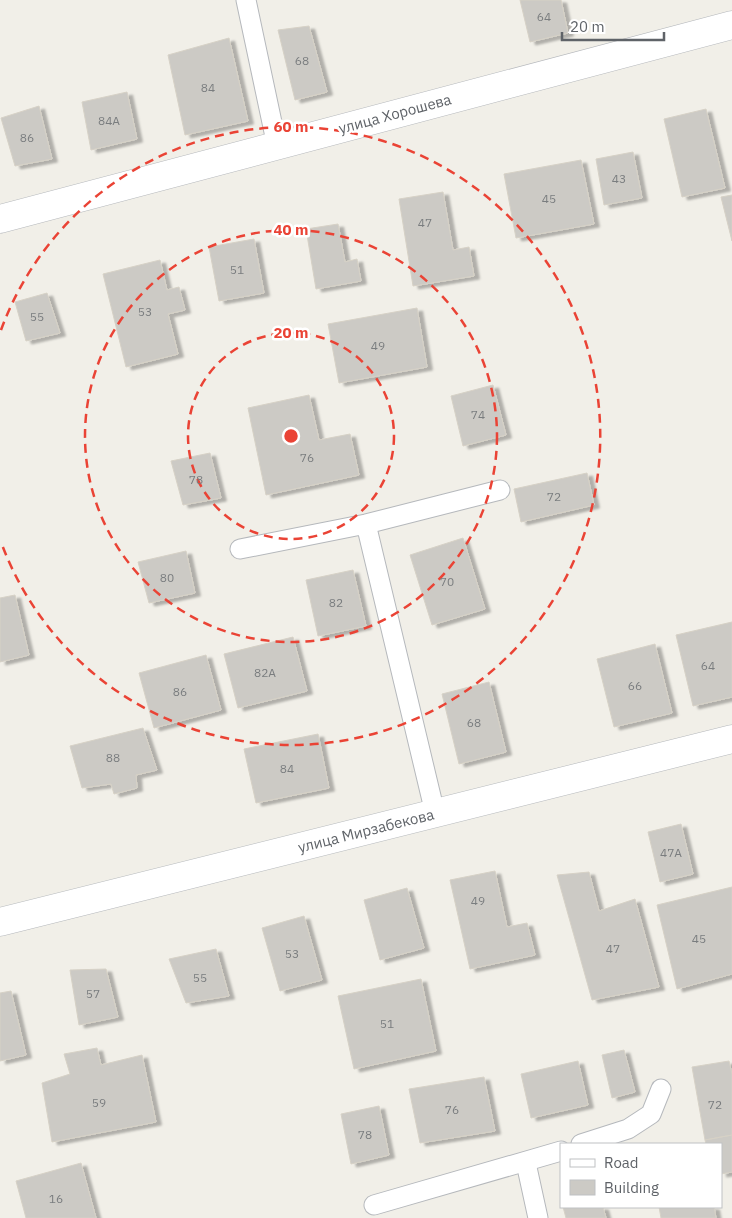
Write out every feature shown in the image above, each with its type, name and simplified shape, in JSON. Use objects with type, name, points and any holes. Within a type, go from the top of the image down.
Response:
[{"type":"street","name":"улица Хорошева","points":[[0,219],[732,25]]},
{"type":"street","name":"улица Мирзабекова","points":[[0,922],[732,739]]},
{"type":"lane","points":[[246,0],[277,146]]},
{"type":"lane","points":[[240,550],[366,524],[500,490]]},
{"type":"lane","points":[[366,524],[435,813]]},
{"type":"lane","points":[[584,1143],[628,1129],[651,1114],[661,1089]]},
{"type":"lane","points":[[374,1205],[526,1163],[560,1151]]},
{"type":"lane","points":[[526,1163],[538,1218]]},
{"type":"building","points":[[520,0],[561,0],[568,33],[530,42]]},
{"type":"building","points":[[309,26],[327,92],[295,100],[278,30]]},
{"type":"building","points":[[229,38],[248,121],[185,135],[168,55]]},
{"type":"building","points":[[127,92],[137,139],[91,150],[82,102]]},
{"type":"building","points":[[39,106],[52,159],[15,166],[1,118]]},
{"type":"building","points":[[706,109],[725,188],[682,197],[664,119]]},
{"type":"building","points":[[633,152],[642,198],[604,205],[596,159]]},
{"type":"building","points":[[581,160],[594,224],[516,238],[504,174]]},
{"type":"building","points":[[443,192],[453,250],[469,247],[474,276],[413,286],[399,199]]},
{"type":"building","points":[[732,195],[732,241],[721,197]]},
{"type":"building","points":[[338,224],[345,262],[357,259],[361,281],[316,289],[306,229]]},
{"type":"building","points":[[254,239],[264,293],[219,301],[209,247]]},
{"type":"building","points":[[160,260],[167,290],[179,287],[185,310],[168,314],[178,354],[126,367],[103,274]]},
{"type":"building","points":[[47,293],[60,333],[26,341],[15,302]]},
{"type":"building","points":[[417,308],[427,367],[339,383],[328,324]]},
{"type":"building","points":[[493,385],[506,435],[463,446],[451,396]]},
{"type":"building","points":[[309,395],[319,440],[350,434],[359,475],[266,495],[248,408]]},
{"type":"building","points":[[210,453],[221,498],[183,505],[171,461]]},
{"type":"building","points":[[587,473],[594,505],[521,522],[514,489]]},
{"type":"building","points":[[463,538],[485,609],[432,625],[410,555]]},
{"type":"building","points":[[186,551],[195,593],[149,603],[138,562]]},
{"type":"building","points":[[353,570],[366,626],[318,636],[306,580]]},
{"type":"building","points":[[15,595],[29,655],[0,662],[0,598]]},
{"type":"building","points":[[732,622],[732,697],[693,706],[676,635]]},
{"type":"building","points":[[293,637],[307,691],[238,708],[224,654]]},
{"type":"building","points":[[655,644],[672,713],[614,727],[597,659]]},
{"type":"building","points":[[206,655],[221,710],[154,728],[139,673]]},
{"type":"building","points":[[489,682],[506,752],[459,764],[442,694]]},
{"type":"building","points":[[143,728],[157,770],[136,775],[137,788],[114,794],[111,784],[82,788],[70,746]]},
{"type":"building","points":[[318,734],[329,788],[256,803],[244,749]]},
{"type":"building","points":[[681,824],[693,874],[660,882],[648,832]]},
{"type":"building","points":[[495,871],[507,927],[527,923],[535,955],[470,969],[450,880]]},
{"type":"building","points":[[589,872],[599,911],[635,899],[659,987],[592,1000],[557,875]]},
{"type":"building","points":[[732,887],[732,974],[677,989],[657,905]]},
{"type":"building","points":[[407,888],[424,948],[380,960],[364,900]]},
{"type":"building","points":[[304,916],[322,980],[280,991],[262,928]]},
{"type":"building","points":[[216,949],[229,996],[186,1003],[169,959]]},
{"type":"building","points":[[106,969],[118,1017],[79,1025],[70,970]]},
{"type":"building","points":[[421,979],[436,1051],[354,1069],[338,996]]},
{"type":"building","points":[[11,991],[26,1055],[0,1061],[0,993]]},
{"type":"building","points":[[97,1048],[101,1065],[142,1055],[156,1122],[52,1142],[42,1083],[70,1074],[64,1054]]},
{"type":"building","points":[[624,1050],[635,1092],[612,1098],[602,1055]]},
{"type":"building","points":[[578,1061],[588,1105],[531,1118],[521,1074]]},
{"type":"building","points":[[729,1061],[732,1074],[732,1135],[705,1140],[692,1067]]},
{"type":"building","points":[[484,1077],[495,1131],[420,1143],[409,1089]]},
{"type":"building","points":[[379,1106],[389,1155],[351,1164],[341,1114]]},
{"type":"building","points":[[732,1135],[732,1172],[722,1174],[722,1143],[706,1143],[705,1140]]},
{"type":"building","points":[[81,1163],[96,1218],[26,1218],[16,1181]]},
{"type":"building","points":[[563,1208],[603,1208],[606,1218],[566,1218]]},
{"type":"building","points":[[659,1208],[714,1208],[716,1218],[661,1218]]}]
